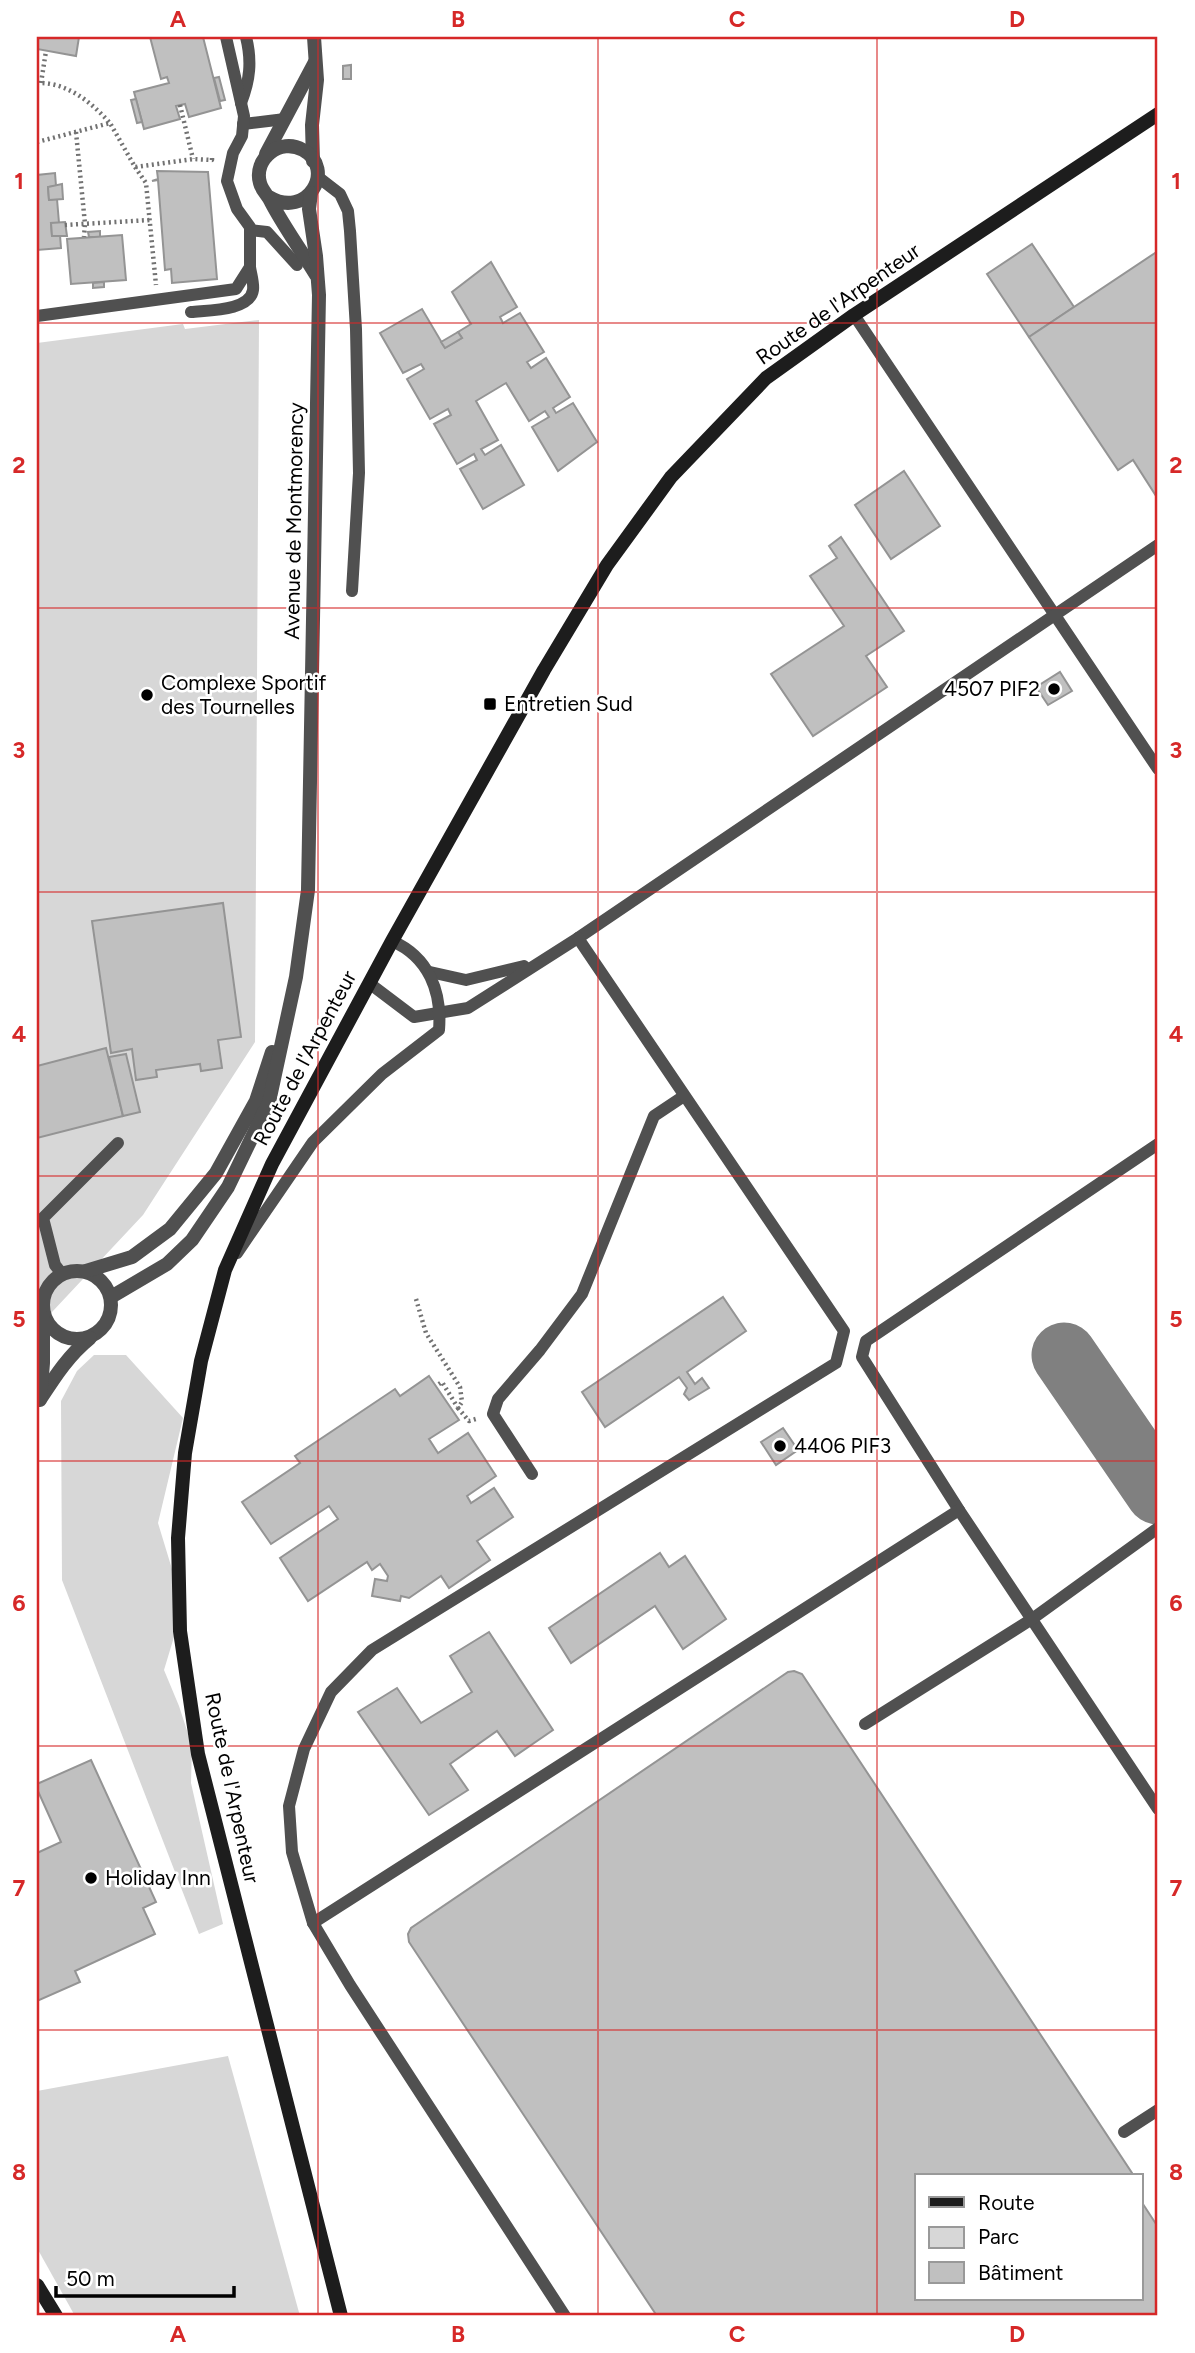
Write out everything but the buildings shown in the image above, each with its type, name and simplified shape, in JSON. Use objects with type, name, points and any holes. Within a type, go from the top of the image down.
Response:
[{"type":"main road","name":"Route de l'Arpenteur","points":[[341,2316],[198,1755],[180,1631],[178,1538],[185,1453],[201,1361],[225,1270],[272,1164],[392,941],[607,565],[671,477],[766,378],[854,315],[1158,114]]},
{"type":"main road","points":[[37,2285],[56,2316]]},
{"type":"street","points":[[269,198],[278,203],[297,203],[311,193],[318,177],[313,161],[312,134],[317,80],[314,37]]},
{"type":"street","points":[[315,62],[264,159],[259,171],[259,181],[281,222],[316,275]]},
{"type":"street","points":[[264,159],[276,148],[285,146],[304,150],[313,161]]},
{"type":"street","name":"Avenue de Montmorency","points":[[111,1297],[167,1264],[192,1240],[228,1187],[270,1102],[296,977],[308,890],[318,309],[316,256],[309,209],[311,193]]},
{"type":"street","name":"Avenue de Montmorency","points":[[86,1271],[132,1257],[170,1229],[216,1173],[256,1101],[296,977]]},
{"type":"street","points":[[38,1403],[72,1352],[100,1331],[109,1320],[112,1309],[107,1287],[99,1278],[86,1271],[62,1274],[46,1289],[42,1306],[51,1329],[64,1338],[90,1338]]},
{"type":"street","points":[[38,1403],[43,1363],[44,1313]]},
{"type":"lane","points":[[191,312],[244,304],[253,289],[250,230],[237,209],[227,180],[233,153],[242,136],[244,116],[226,37]]},
{"type":"lane","points":[[241,103],[248,85],[250,61],[246,37]]},
{"type":"lane","points":[[243,124],[285,118]]},
{"type":"lane","points":[[318,177],[340,194],[348,211],[351,230],[359,473],[352,591]]},
{"type":"lane","points":[[250,230],[267,232],[297,265]]},
{"type":"lane","points":[[37,316],[236,289],[250,267]]},
{"type":"lane","points":[[854,315],[1158,769]]},
{"type":"lane","points":[[369,983],[414,1017],[468,1008],[578,938],[1158,545]]},
{"type":"lane","points":[[565,2316],[350,1985],[313,1923],[292,1852],[289,1805],[304,1749],[331,1692],[372,1650],[836,1363],[844,1332],[578,938]]},
{"type":"lane","points":[[225,1270],[313,1142],[382,1074],[439,1030],[440,1013],[430,972],[407,947],[392,941]]},
{"type":"lane","points":[[430,972],[466,980],[535,964]]},
{"type":"lane","points":[[532,1474],[493,1414],[498,1399],[540,1350],[582,1294],[654,1116],[684,1096]]},
{"type":"lane","points":[[62,1274],[55,1265],[40,1219],[118,1143]]},
{"type":"lane","points":[[1158,1144],[866,1341],[862,1357],[1158,1809]]},
{"type":"lane","points":[[313,1923],[960,1510]]},
{"type":"lane","points":[[864,1724],[1032,1619],[1158,1528]]},
{"type":"lane","points":[[1124,2132],[1158,2110]]},
{"type":"path","points":[[46,51],[39,83],[71,90],[96,108],[110,123],[146,183],[157,300]]},
{"type":"path","points":[[180,105],[194,159]]},
{"type":"path","points":[[37,142],[110,123]]},
{"type":"path","points":[[76,132],[84,237]]},
{"type":"path","points":[[135,167],[194,159],[212,160],[213,152]]},
{"type":"path","points":[[166,163],[168,172]]},
{"type":"path","points":[[65,225],[150,220]]},
{"type":"path","points":[[416,1299],[426,1333],[460,1388],[462,1402],[458,1408],[442,1382],[436,1386]]},
{"type":"green space","name":"Complexe Sportif des Tournelles","points":[[259,320],[255,1042],[143,1215],[37,1328],[37,343],[183,324],[185,329]]},
{"type":"green space","points":[[94,1355],[126,1355],[183,1418],[158,1523],[172,1569],[177,1627],[164,1670],[192,1746],[191,1783],[223,1924],[199,1934],[62,1580],[61,1401],[77,1371]]},
{"type":"green space","points":[[228,2056],[300,2316],[75,2316],[37,2248],[37,2091]]},
{"type":"taxiway","points":[[1064,1355],[1158,1492]]},
{"type":"place","name":"4507 PIF2","points":[[1054,689]]},
{"type":"place","name":"Complexe Sportif des Tournelles","points":[[147,695]]},
{"type":"place","name":"Entretien Sud","points":[[490,704]]},
{"type":"place","name":"4406 PIF3","points":[[780,1446]]},
{"type":"place","name":"Holiday Inn","points":[[91,1878]]}]
